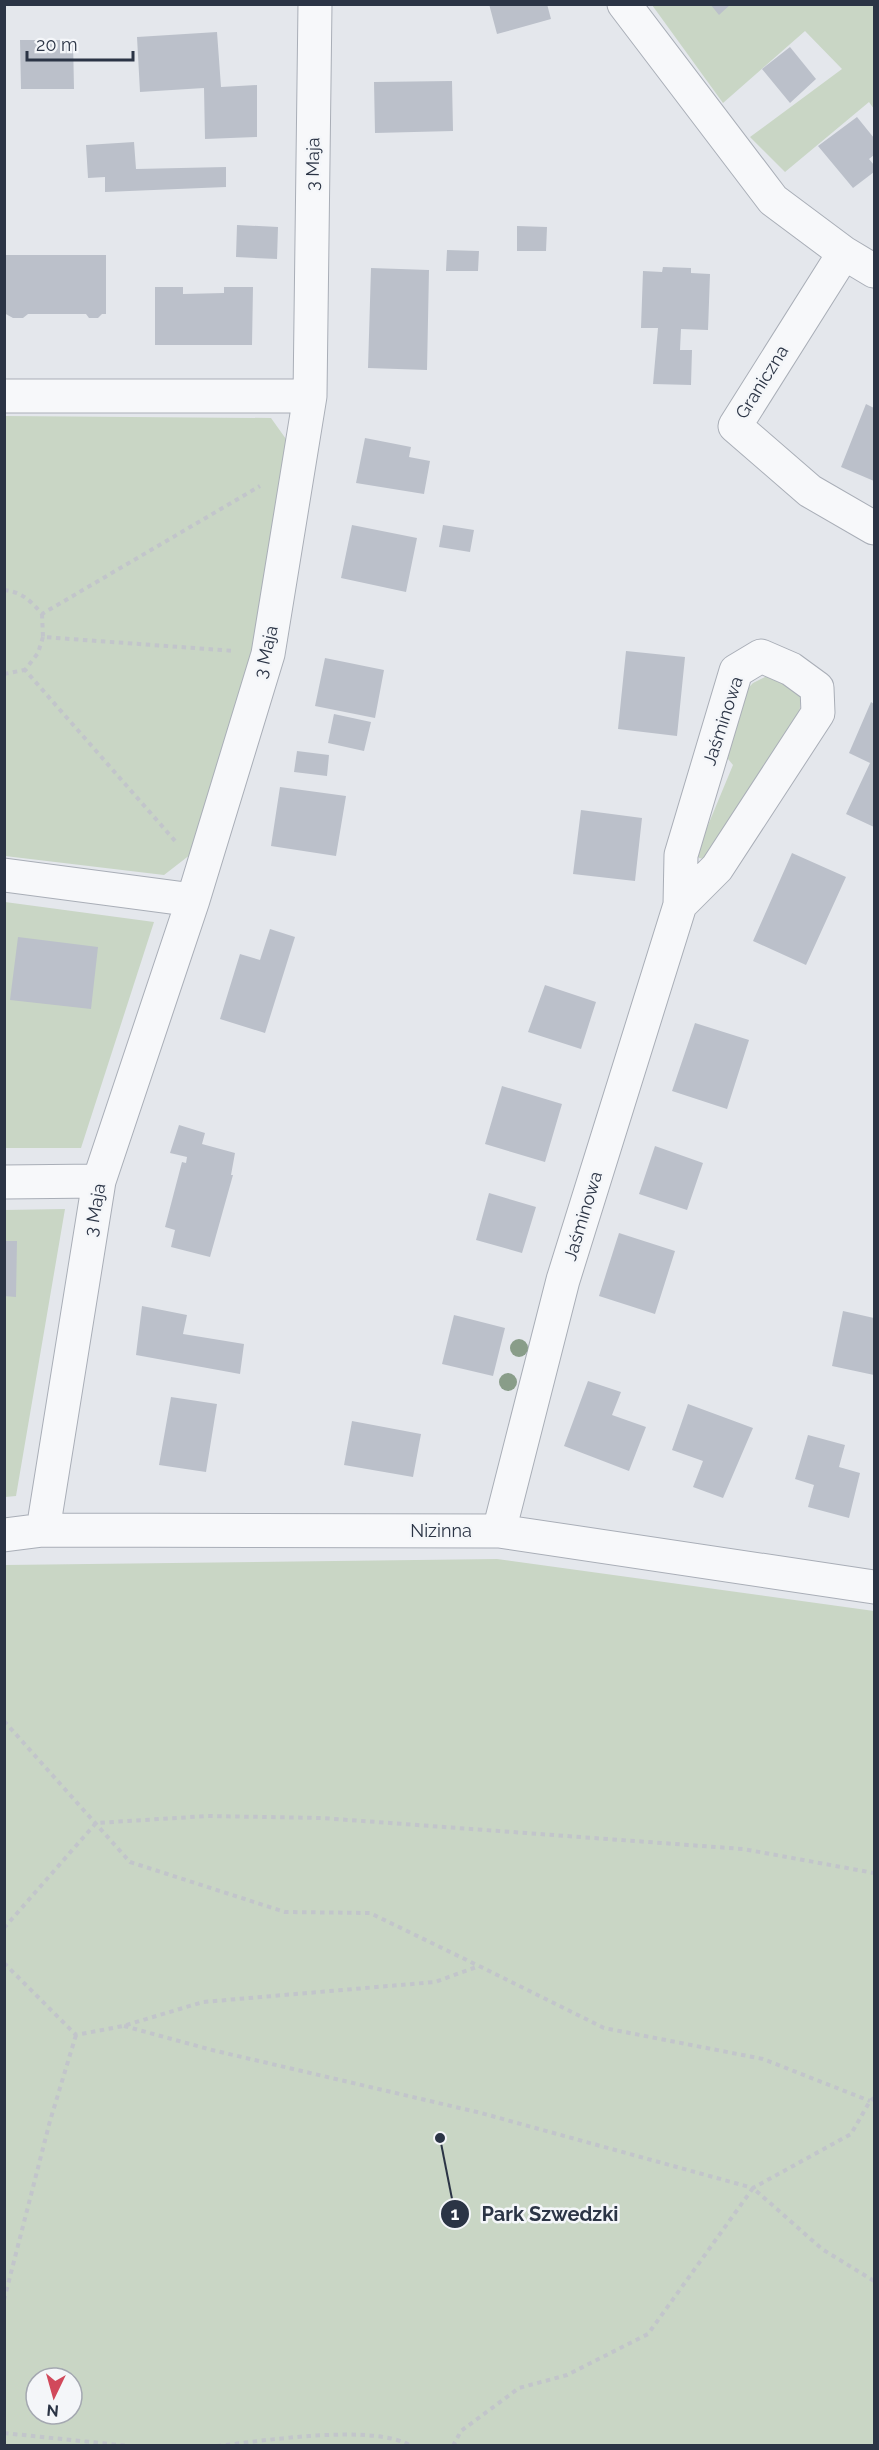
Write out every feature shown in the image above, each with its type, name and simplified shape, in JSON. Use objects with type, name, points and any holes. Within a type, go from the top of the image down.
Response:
[{"type":"street","name":"3 Maja","points":[[43,1530],[99,1180],[197,886],[268,654],[310,396],[315,4]]},
{"type":"street","points":[[624,4],[773,200],[844,253],[874,271]]},
{"type":"street","name":"Graniczna","points":[[844,253],[735,426],[810,491],[874,528]]},
{"type":"street","points":[[4,396],[310,396]]},
{"type":"street","name":"Jaśminowa","points":[[499,1531],[563,1280],[680,904],[681,855],[736,671],[761,656],[791,669],[817,688],[818,712],[717,868],[680,904]]},
{"type":"street","points":[[4,875],[197,886]]},
{"type":"street","points":[[4,1182],[99,1180]]},
{"type":"street","name":"Nizinna","points":[[4,1535],[43,1530],[499,1531],[874,1587]]},
{"type":"path","points":[[42,614],[299,463]]},
{"type":"path","points":[[4,590],[21,594],[30,600],[42,614],[43,637],[38,653],[25,670],[4,674]]},
{"type":"path","points":[[43,637],[268,654]]},
{"type":"path","points":[[25,670],[197,886]]},
{"type":"path","points":[[4,1722],[130,1862],[285,1912],[370,1913],[604,2028],[763,2059],[872,2100],[851,2134],[753,2188],[648,2334],[567,2375],[519,2388],[461,2431],[453,2445]]},
{"type":"path","points":[[4,1928],[96,1823],[208,1816],[322,1818],[743,1849],[874,1873]]},
{"type":"path","points":[[4,1963],[76,2035]]},
{"type":"path","points":[[76,2035],[123,2026],[202,2002],[435,1982],[479,1966]]},
{"type":"path","points":[[123,2026],[212,2050],[481,2113],[753,2188],[822,2249],[874,2281]]},
{"type":"path","points":[[4,2300],[50,2121],[76,2035]]},
{"type":"path","points":[[4,2433],[129,2445]]},
{"type":"path","points":[[217,2445],[361,2433],[403,2440],[411,2445]]},
{"type":"green space","points":[[652,5],[874,5],[874,109],[869,102],[785,172],[750,137],[842,69],[805,31],[723,103]]},
{"type":"green space","points":[[5,416],[271,418],[286,439],[252,649],[195,851],[164,875],[5,856]]},
{"type":"green space","points":[[769,675],[800,686],[799,716],[704,859],[699,858],[693,849],[695,838],[706,830],[733,765],[723,753],[743,693],[753,683]]},
{"type":"green space","points":[[5,902],[154,922],[81,1148],[5,1148]]},
{"type":"green space","points":[[65,1209],[16,1496],[5,1497],[4,1210]]},
{"type":"green space","points":[[497,1559],[874,1611],[874,2445],[5,2445],[5,1565]]},
{"type":"building","points":[[489,4],[547,4],[551,19],[497,34]]},
{"type":"building","points":[[710,4],[731,4],[719,15]]},
{"type":"building","points":[[217,32],[221,87],[257,85],[257,137],[205,139],[204,88],[140,92],[137,37]]},
{"type":"building","points":[[20,40],[73,40],[74,89],[21,89]]},
{"type":"building","points":[[790,47],[816,79],[790,103],[762,69]]},
{"type":"building","points":[[452,81],[453,131],[375,133],[374,82]]},
{"type":"building","points":[[857,117],[874,138],[874,155],[869,159],[874,165],[874,172],[853,188],[818,146]]},
{"type":"building","points":[[134,142],[136,169],[226,167],[226,187],[105,192],[105,177],[88,178],[86,145]]},
{"type":"building","points":[[237,225],[278,227],[277,259],[236,257]]},
{"type":"building","points":[[517,226],[547,227],[546,251],[517,251]]},
{"type":"building","points":[[447,250],[479,251],[478,271],[446,271]]},
{"type":"building","points":[[4,255],[106,255],[106,314],[98,318],[89,318],[86,314],[28,314],[23,318],[13,318],[4,313]]},
{"type":"building","points":[[663,267],[691,268],[691,273],[710,274],[708,330],[681,329],[680,350],[692,350],[691,385],[653,384],[658,328],[641,328],[643,271],[662,272]]},
{"type":"building","points":[[371,268],[429,270],[427,370],[368,368]]},
{"type":"building","points":[[155,287],[183,287],[183,294],[224,293],[224,287],[253,287],[252,345],[155,345]]},
{"type":"building","points":[[866,404],[874,408],[874,481],[841,467]]},
{"type":"building","points":[[365,438],[411,447],[409,457],[430,461],[424,494],[356,483]]},
{"type":"building","points":[[352,525],[417,538],[406,592],[341,578]]},
{"type":"building","points":[[443,525],[474,530],[470,552],[439,547]]},
{"type":"building","points":[[626,651],[685,657],[677,736],[618,729]]},
{"type":"building","points":[[325,658],[384,670],[375,718],[315,706]]},
{"type":"building","points":[[871,702],[874,704],[874,827],[846,814],[870,763],[849,753]]},
{"type":"building","points":[[334,714],[371,722],[364,751],[328,743]]},
{"type":"building","points":[[297,751],[329,755],[327,776],[294,772]]},
{"type":"building","points":[[280,787],[346,796],[336,856],[271,846]]},
{"type":"building","points":[[581,810],[642,818],[635,881],[573,874]]},
{"type":"building","points":[[792,853],[846,877],[806,965],[753,941]]},
{"type":"building","points":[[270,929],[295,937],[265,1033],[220,1019],[240,954],[260,960]]},
{"type":"building","points":[[18,937],[98,947],[91,1009],[10,1000]]},
{"type":"building","points":[[545,985],[596,1002],[581,1049],[528,1032]]},
{"type":"building","points":[[695,1023],[749,1040],[727,1109],[672,1091]]},
{"type":"building","points":[[502,1086],[562,1104],[545,1162],[485,1144]]},
{"type":"building","points":[[179,1125],[205,1133],[202,1144],[235,1153],[231,1175],[233,1175],[210,1257],[171,1247],[175,1230],[165,1227],[182,1162],[186,1163],[187,1157],[170,1153]]},
{"type":"building","points":[[655,1146],[703,1163],[687,1210],[639,1194]]},
{"type":"building","points":[[489,1193],[536,1207],[522,1253],[476,1240]]},
{"type":"building","points":[[619,1233],[675,1251],[655,1314],[599,1296]]},
{"type":"building","points":[[4,1241],[17,1241],[16,1297],[4,1296]]},
{"type":"building","points":[[142,1306],[187,1315],[183,1334],[244,1344],[240,1374],[136,1355]]},
{"type":"building","points":[[843,1311],[874,1318],[874,1375],[832,1366]]},
{"type":"building","points":[[454,1315],[505,1328],[493,1376],[442,1364]]},
{"type":"building","points":[[588,1381],[621,1392],[612,1415],[646,1427],[629,1471],[564,1446]]},
{"type":"building","points":[[171,1397],[217,1404],[206,1472],[159,1465]]},
{"type":"building","points":[[688,1404],[753,1428],[723,1498],[693,1487],[703,1461],[672,1450]]},
{"type":"building","points":[[352,1421],[421,1434],[413,1477],[344,1465]]},
{"type":"building","points":[[808,1435],[845,1445],[839,1467],[860,1473],[849,1518],[808,1507],[814,1485],[795,1479]]},
{"type":"place","name":"Park Szwedzki","points":[[440,2138]]}]
